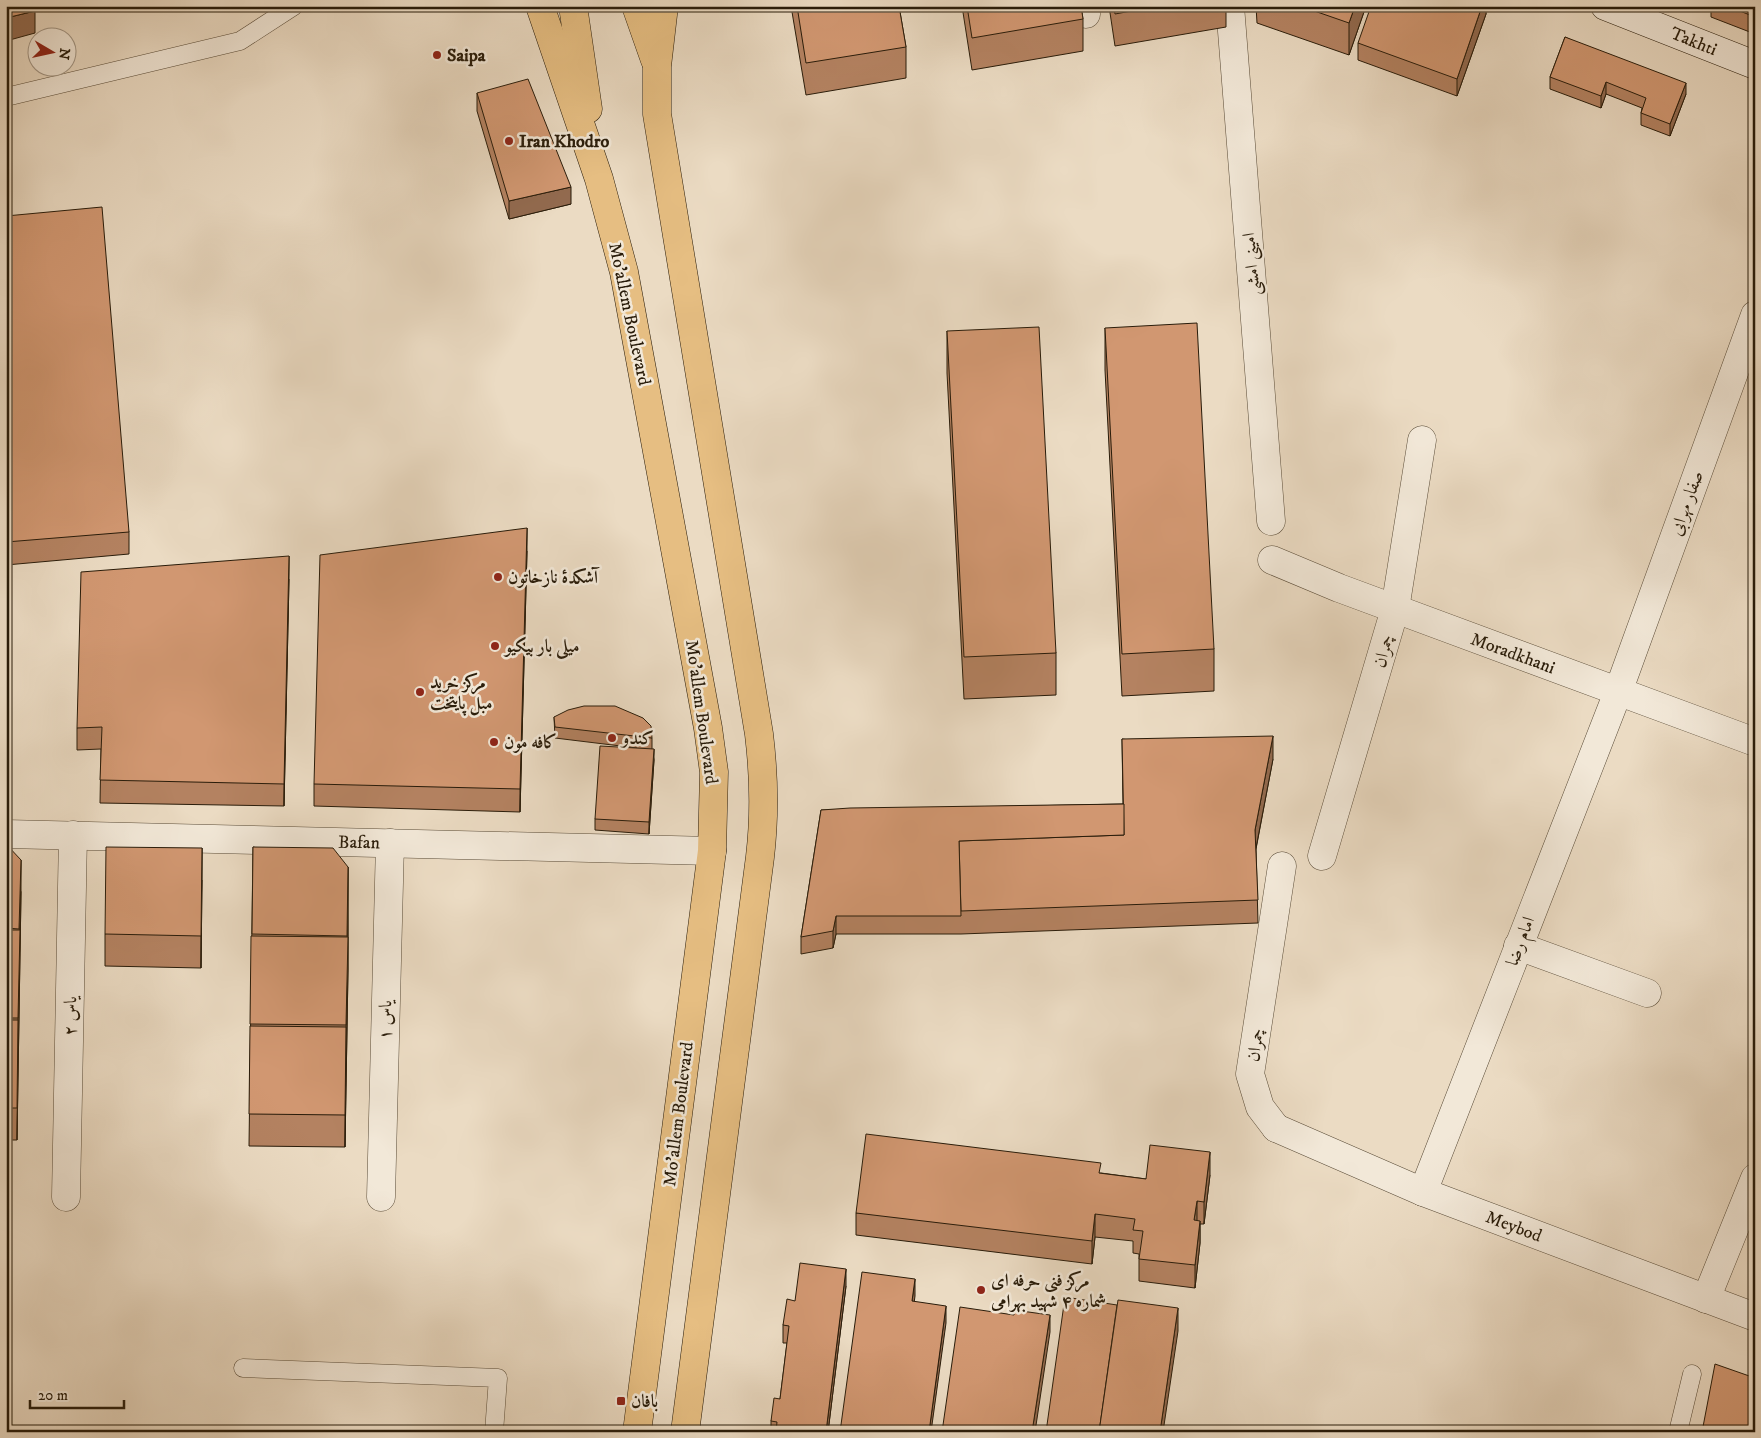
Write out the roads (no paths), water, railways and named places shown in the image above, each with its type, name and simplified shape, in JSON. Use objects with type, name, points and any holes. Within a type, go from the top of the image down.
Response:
[{"type":"main road","name":"Mo'allem Boulevard","points":[[540,6],[599,179],[624,272],[708,728],[714,772],[712,851],[637,1432]]},
{"type":"main road","points":[[573,6],[599,179]]},
{"type":"main road","points":[[636,6],[657,66]]},
{"type":"main road","points":[[664,6],[657,66],[657,114],[758,725],[764,772],[763,829],[760,856],[685,1432]]},
{"type":"street","name":"امینی امشی","points":[[1230,6],[1271,521]]},
{"type":"street","name":"Takhti","points":[[1605,6],[1755,65]]},
{"type":"street","name":"صفار مهرابی","points":[[1618,692],[1755,315]]},
{"type":"street","name":"چمران","points":[[1322,856],[1395,609],[1422,440]]},
{"type":"street","name":"Moradkhani","points":[[1272,560],[1339,588],[1755,742]]},
{"type":"street","name":"امام رضا","points":[[1423,1192],[1618,692]]},
{"type":"street","name":"Bafan","points":[[6,834],[712,851]]},
{"type":"street","name":"یاس ۲","points":[[66,1197],[73,835]]},
{"type":"street","name":"یاس ۱","points":[[381,1198],[390,843]]},
{"type":"street","name":"چمران","points":[[1276,1128],[1260,1107],[1250,1074],[1282,866]]},
{"type":"street","points":[[1518,946],[1648,993]]},
{"type":"street","name":"Meybod","points":[[1276,1128],[1423,1192],[1755,1317]]},
{"type":"street","points":[[1706,1299],[1755,1178]]},
{"type":"lane","points":[[6,97],[240,41],[294,6]]},
{"type":"lane","points":[[244,1368],[498,1378],[494,1432]]},
{"type":"lane","points":[[1678,1432],[1692,1374]]},
{"type":"place","name":"Saipa","points":[[437,55]]},
{"type":"place","name":"Iran Khodro","points":[[509,141]]},
{"type":"place","name":"آشکدهٔ نازخاتون","points":[[498,577]]},
{"type":"place","name":"میلی بار بیکیو","points":[[495,646]]},
{"type":"place","name":"مرکز خرید مبل پایتخت","points":[[420,692]]},
{"type":"place","name":"کندو","points":[[612,738]]},
{"type":"place","name":"کافه مون","points":[[494,742]]},
{"type":"place","name":"مرکز فنی حرفه ای شماره ۴ شهید بهرامی","points":[[981,1290]]},
{"type":"place","name":"بافان","points":[[621,1401]]}]
